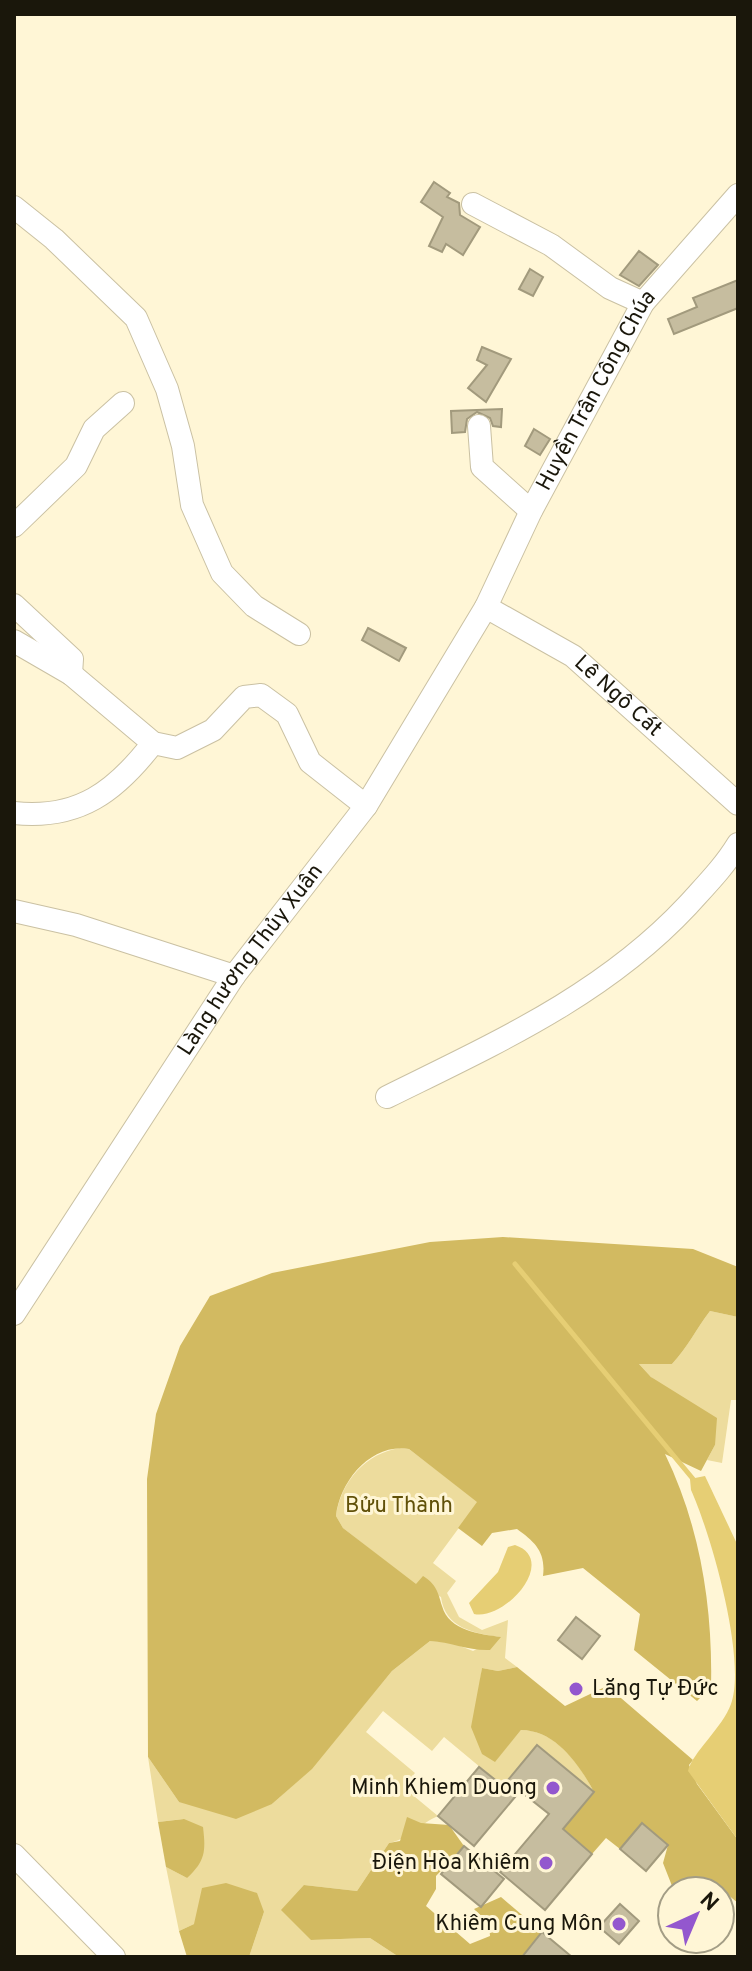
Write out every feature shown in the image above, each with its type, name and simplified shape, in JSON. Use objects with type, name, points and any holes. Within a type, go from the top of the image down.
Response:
[{"type":"street","name":"Huyền Trân Công Chúa","points":[[486,607],[531,511],[643,303],[738,195]]},
{"type":"street","points":[[473,204],[551,245],[610,288],[643,303]]},
{"type":"street","points":[[14,207],[54,239],[136,318],[167,389],[183,446],[192,505],[222,573],[254,606],[299,634]]},
{"type":"street","points":[[14,526],[76,466],[94,429],[123,403]]},
{"type":"street","points":[[479,426],[482,467],[531,511]]},
{"type":"street","points":[[14,605],[72,659],[71,674]]},
{"type":"street","name":"Lê Ngô Cát","points":[[486,607],[573,656],[738,804]]},
{"type":"street","name":"Làng hương Thủy Xuân","points":[[14,1314],[234,976],[366,806],[486,607]]},
{"type":"street","points":[[14,641],[71,674],[153,743],[177,748],[213,730],[244,697],[261,695],[287,714],[310,762],[366,806]]},
{"type":"street","points":[[14,813],[76,807],[100,798],[128,775],[153,743]]},
{"type":"street","points":[[387,1097],[554,1014],[601,982],[663,932],[718,872],[738,844]]},
{"type":"street","points":[[14,911],[76,925],[234,976]]},
{"type":"street","points":[[14,1855],[114,1957]]},
{"type":"green space","points":[[710,1311],[738,1317],[738,1400],[731,1400],[722,1463],[707,1460],[715,1445],[638,1363],[672,1364]]},
{"type":"green space","name":"Bửu Thành","points":[[400,1448],[409,1449],[478,1502],[433,1563],[456,1581],[447,1593],[459,1617],[482,1630],[508,1620],[505,1658],[517,1667],[498,1671],[482,1668],[478,1697],[495,1761],[521,1730],[533,1731],[565,1750],[594,1792],[538,1745],[508,1780],[510,1792],[444,1737],[432,1751],[383,1711],[366,1732],[415,1773],[403,1787],[438,1816],[389,1843],[357,1891],[304,1885],[311,1940],[370,1938],[399,1957],[249,1957],[264,1912],[194,1924],[179,1931],[166,1867],[187,1878],[183,1819],[158,1822],[148,1757],[179,1802],[272,1804],[311,1769],[392,1671],[430,1641],[450,1642],[473,1651],[500,1637],[471,1631],[454,1622],[448,1616],[441,1597],[416,1585],[343,1528],[336,1516],[343,1491],[357,1471],[376,1456]]},
{"type":"shaded area","points":[[503,1237],[693,1249],[738,1267],[738,1317],[710,1311],[672,1364],[639,1364],[651,1377],[717,1418],[715,1445],[701,1471],[665,1454],[687,1510],[702,1568],[710,1627],[711,1687],[697,1701],[634,1650],[640,1614],[583,1568],[543,1576],[543,1560],[538,1548],[517,1529],[492,1533],[482,1546],[458,1528],[477,1502],[409,1449],[395,1449],[370,1458],[360,1467],[344,1490],[336,1516],[343,1528],[416,1584],[423,1576],[431,1582],[451,1621],[466,1630],[501,1637],[490,1650],[430,1641],[392,1671],[312,1769],[272,1804],[236,1819],[179,1802],[148,1757],[147,1479],[156,1414],[180,1346],[210,1296],[272,1273],[430,1242]]},
{"type":"shaded area","points":[[705,1476],[738,1546],[738,1840],[688,1771],[695,1756],[727,1713],[735,1684],[731,1629],[717,1565],[691,1490],[690,1479]]},
{"type":"shaded area","points":[[515,1545],[527,1553],[532,1563],[523,1588],[500,1608],[486,1614],[474,1614],[469,1603],[498,1572],[508,1547]]},
{"type":"shaded area","points":[[517,1667],[565,1706],[607,1686],[693,1760],[689,1765],[697,1784],[738,1840],[738,1903],[736,1875],[668,1875],[663,1863],[668,1845],[642,1823],[620,1849],[606,1838],[592,1854],[563,1829],[594,1792],[565,1750],[545,1736],[521,1730],[495,1762],[482,1754],[471,1727],[482,1668],[498,1671]]},
{"type":"shaded area","points":[[407,1817],[421,1823],[449,1825],[464,1846],[436,1876],[436,1889],[426,1906],[470,1944],[490,1936],[489,1924],[474,1909],[501,1897],[542,1932],[524,1955],[526,1957],[399,1957],[370,1938],[311,1940],[281,1910],[304,1885],[357,1891],[389,1843],[400,1841]]},
{"type":"shaded area","points":[[184,1819],[203,1827],[204,1843],[201,1861],[187,1878],[166,1867],[158,1822]]},
{"type":"shaded area","points":[[226,1883],[257,1893],[264,1912],[249,1957],[187,1957],[179,1931],[194,1924],[202,1888]]},
{"type":"building","points":[[434,182],[450,193],[447,197],[459,203],[460,215],[480,227],[463,255],[446,244],[442,252],[429,246],[443,217],[421,202]]},
{"type":"building","points":[[639,251],[658,265],[639,286],[620,275]]},
{"type":"building","points":[[530,269],[543,277],[533,296],[519,289]]},
{"type":"building","points":[[738,280],[738,308],[674,334],[668,319],[697,307],[693,298]]},
{"type":"building","points":[[482,347],[511,359],[486,402],[468,388],[487,365],[477,360]]},
{"type":"building","points":[[502,409],[501,427],[493,426],[490,418],[477,412],[467,419],[465,432],[452,433],[451,411]]},
{"type":"building","points":[[534,429],[550,439],[540,455],[525,446]]},
{"type":"building","points":[[368,628],[406,648],[399,661],[362,640]]},
{"type":"building","points":[[576,1617],[600,1636],[582,1659],[558,1640]]},
{"type":"building","points":[[537,1745],[594,1792],[563,1829],[592,1854],[545,1910],[500,1872],[549,1814],[520,1791],[474,1846],[438,1816],[479,1767],[503,1786]]},
{"type":"building","points":[[642,1823],[668,1845],[646,1871],[620,1849]]},
{"type":"building","points":[[464,1846],[504,1879],[481,1907],[441,1874]]},
{"type":"building","name":"Khiêm Cung Môn","points":[[620,1904],[639,1921],[619,1944],[599,1927]]},
{"type":"building","points":[[542,1932],[572,1957],[522,1957]]},
{"type":"waterway","points":[[515,1264],[693,1479]]},
{"type":"place","name":"Lăng Tự Đức","points":[[576,1689]]},
{"type":"place","name":"Minh Khiem Duong","points":[[553,1788]]},
{"type":"place","name":"Điện Hòa Khiêm","points":[[546,1863]]},
{"type":"place","name":"Khiêm Cung Môn","points":[[619,1924]]}]
